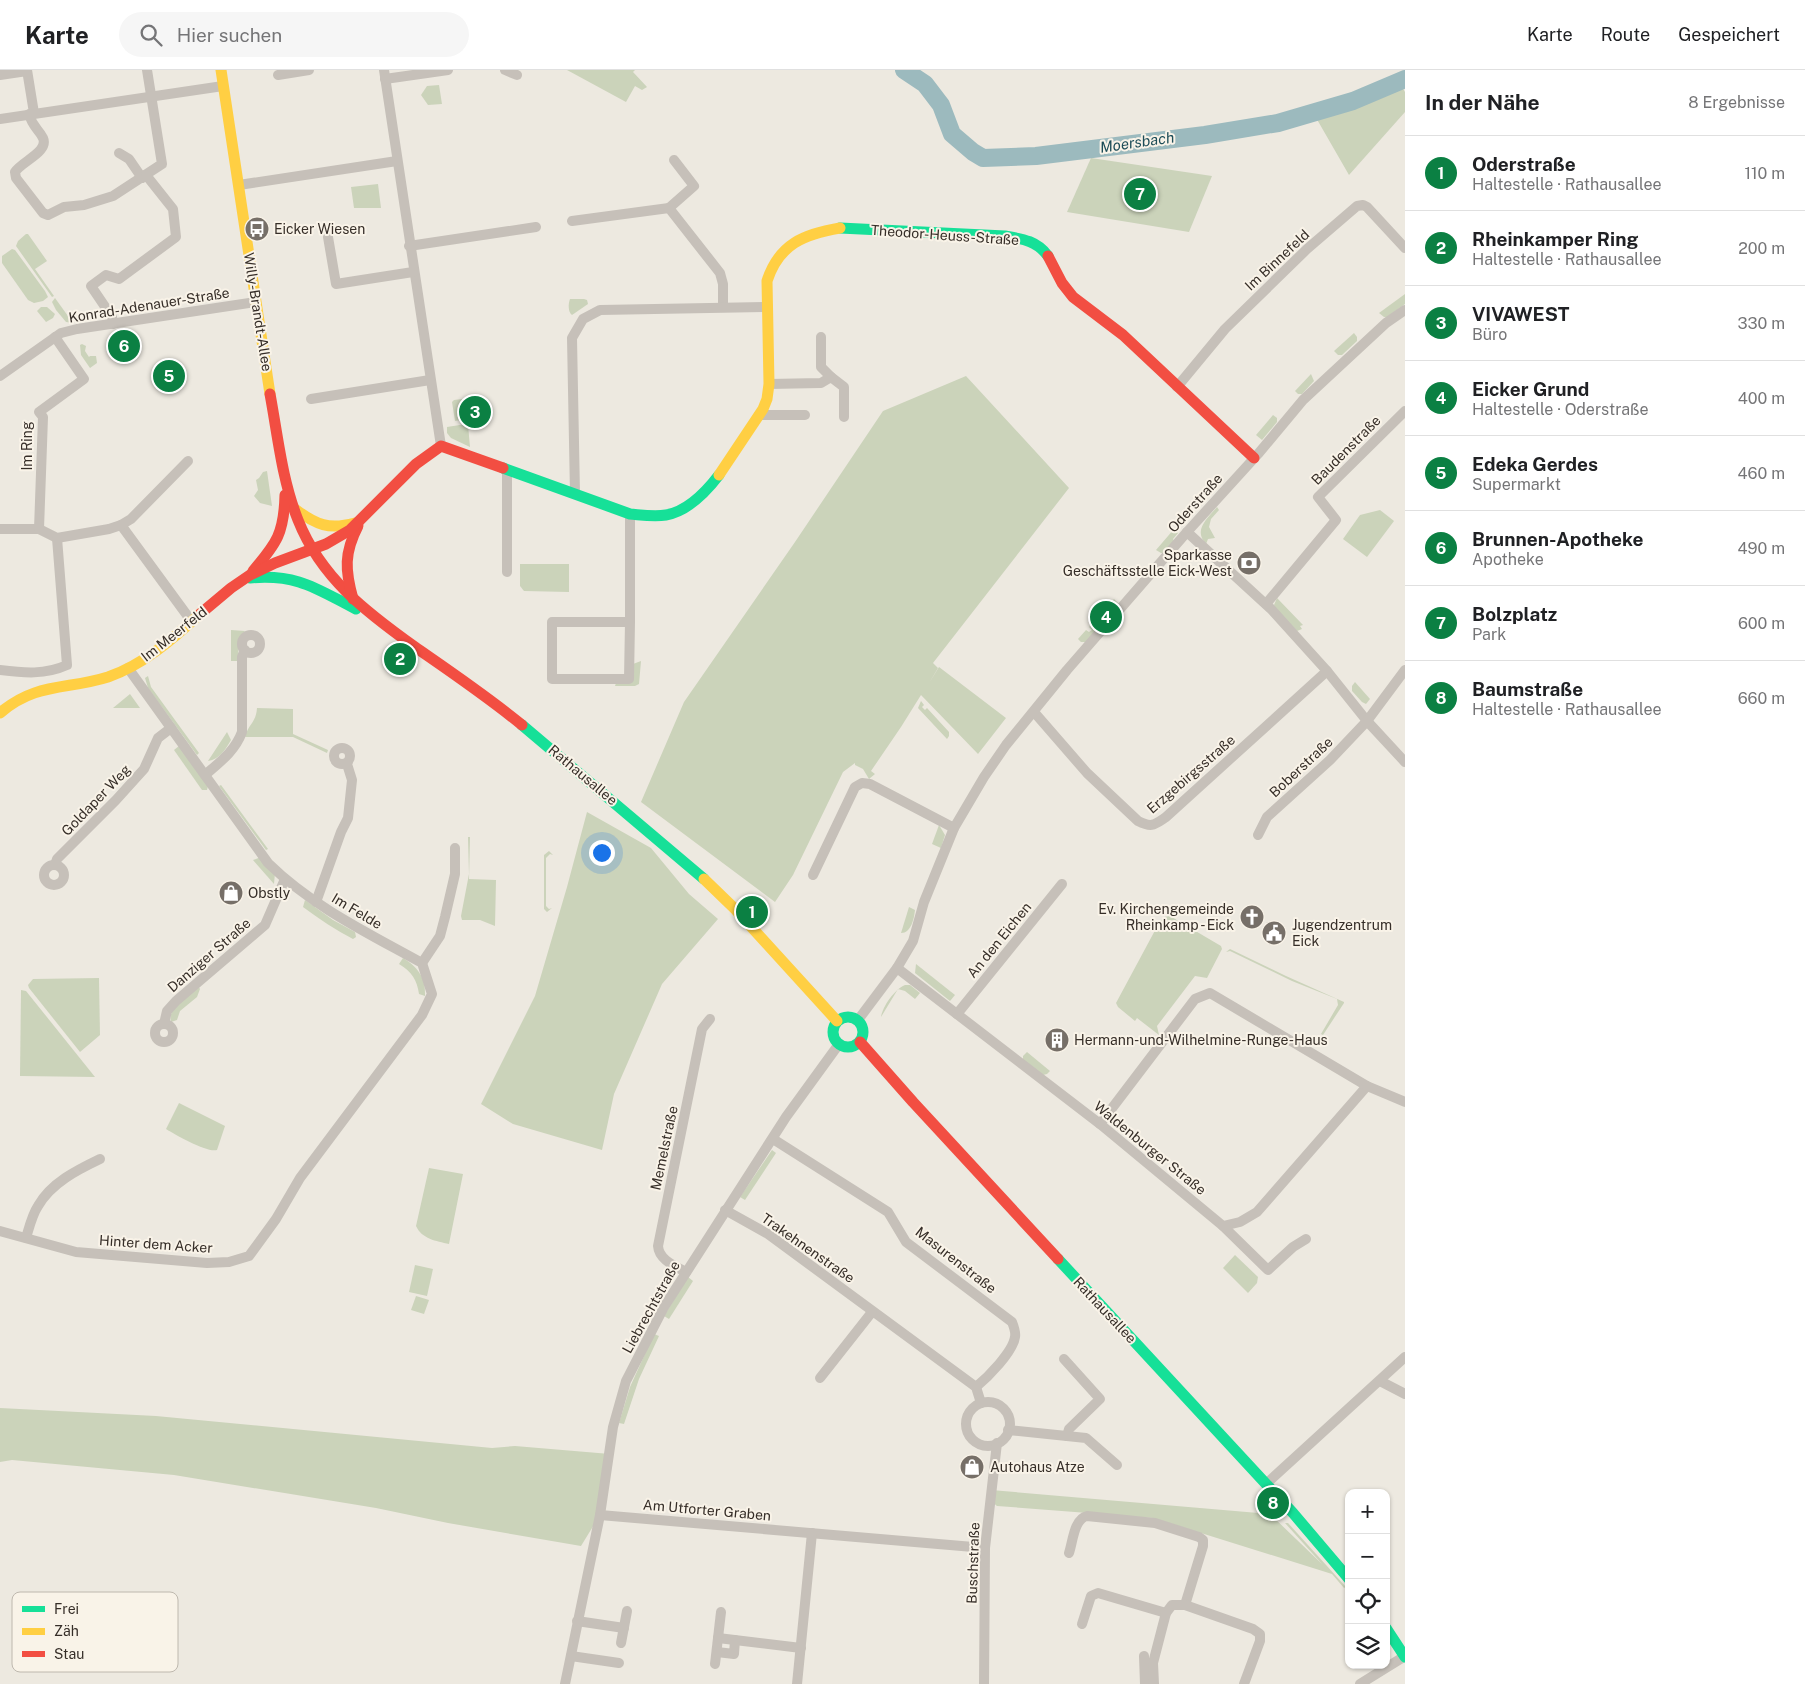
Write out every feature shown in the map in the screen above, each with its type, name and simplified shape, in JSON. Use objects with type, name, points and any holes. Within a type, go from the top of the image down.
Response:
[{"type":"street","points":[[0,75],[27,71],[32,125],[42,137],[44,144],[42,150],[18,166],[15,172],[16,178],[43,212],[48,215],[64,207],[113,196],[162,164],[147,70]]},
{"type":"street","name":"Willy-Brandt-Allee","points":[[221,70],[285,482],[293,507],[312,548]]},
{"type":"street","points":[[278,75],[309,70]]},
{"type":"street","points":[[312,548],[340,537],[361,521],[427,453],[441,446],[384,75],[448,70]]},
{"type":"street","points":[[505,70],[517,76]]},
{"type":"street","points":[[0,119],[223,86]]},
{"type":"street","points":[[113,324],[112,317],[91,286],[106,275],[119,279],[176,238],[173,209],[129,159],[119,153]]},
{"type":"street","points":[[572,221],[669,208],[694,186],[674,160]]},
{"type":"street","points":[[239,185],[397,161]]},
{"type":"street","name":"Im Binnefeld","points":[[1177,387],[1225,329],[1307,249],[1357,206],[1363,205],[1367,207],[1405,248]]},
{"type":"street","points":[[669,208],[720,273],[723,284],[723,307]]},
{"type":"street","points":[[409,246],[536,227]]},
{"type":"street","name":"Theodor-Heuss-Straße","points":[[441,446],[630,514],[652,516],[670,514],[685,508],[699,498],[722,474],[760,415],[767,400],[769,384],[767,281],[770,267],[782,252],[800,238],[816,232],[839,228],[1005,236],[1022,239],[1040,246],[1048,255],[1062,283],[1073,297],[1123,336],[1254,458]]},
{"type":"street","points":[[328,237],[336,284],[413,272]]},
{"type":"street","name":"Konrad-Adenauer-Straße","points":[[0,376],[61,333],[256,302]]},
{"type":"street","points":[[575,494],[572,338],[583,319],[600,310],[768,307]]},
{"type":"street","name":"Oderstraße","points":[[858,1020],[897,968],[912,940],[924,902],[954,828],[1006,744],[1067,670],[1303,400],[1386,323],[1405,310]]},
{"type":"street","points":[[821,337],[822,367],[844,387],[844,417]]},
{"type":"street","name":"Im Ring","points":[[39,529],[42,417],[39,412],[84,379],[55,338]]},
{"type":"street","points":[[769,384],[822,383],[831,377]]},
{"type":"street","points":[[311,399],[430,380]]},
{"type":"street","name":"Baudenstraße","points":[[1266,604],[1336,520],[1318,497],[1405,411]]},
{"type":"street","points":[[760,415],[805,415]]},
{"type":"street","points":[[0,529],[39,529],[57,538],[121,525],[131,519],[188,461]]},
{"type":"street","points":[[508,470],[508,572]]},
{"type":"street","points":[[247,577],[281,533],[285,512],[285,482]]},
{"type":"street","points":[[293,507],[311,522],[319,525],[340,526],[361,521]]},
{"type":"street","points":[[630,514],[630,622],[630,679],[552,679],[552,622],[630,622]]},
{"type":"street","points":[[353,599],[345,558],[350,541],[361,521]]},
{"type":"street","points":[[121,525],[192,622]]},
{"type":"street","points":[[1187,532],[1266,604],[1405,762]]},
{"type":"street","points":[[0,670],[33,674],[46,673],[67,665],[57,538]]},
{"type":"street","name":"Im Meerfeld","points":[[0,713],[14,701],[32,693],[104,678],[128,668],[154,653],[247,577],[312,548]]},
{"type":"street","name":"Rathausallee","points":[[312,548],[325,570],[353,599],[375,618],[509,714],[630,814],[702,877],[736,909],[837,1021]]},
{"type":"street","points":[[247,577],[285,577],[300,580],[375,618]]},
{"type":"street","points":[[205,775],[225,759],[238,743],[242,732],[242,657],[245,650]]},
{"type":"street","name":"Im Felde","points":[[128,668],[268,863],[285,879],[316,902],[365,933],[422,963]]},
{"type":"street","name":"Boberstraße","points":[[1258,835],[1267,817],[1330,760],[1367,721],[1405,670]]},
{"type":"street","name":"Erzgebirgsstraße","points":[[1034,712],[1087,773],[1138,821],[1147,826],[1153,826],[1166,817],[1326,671]]},
{"type":"street","name":"Goldaper Weg","points":[[55,865],[57,859],[144,769],[158,738],[171,728]]},
{"type":"street","points":[[316,902],[341,832],[348,818],[352,780],[347,764]]},
{"type":"street","points":[[812,875],[855,787],[862,783],[870,784],[954,828]]},
{"type":"street","points":[[422,963],[440,936],[455,874],[455,848]]},
{"type":"street","name":"Danziger Straße","points":[[164,1024],[167,1011],[176,1001],[265,925],[285,879]]},
{"type":"street","name":"An den Eichen","points":[[957,1014],[1062,884]]},
{"type":"street","name":"Hinter dem Acker","points":[[0,1232],[76,1252],[207,1263],[239,1260],[249,1256],[276,1218],[300,1178],[422,1015],[432,994],[422,963]]},
{"type":"street","name":"Waldenburger Straße","points":[[897,968],[1100,1124],[1223,1226],[1268,1270],[1293,1247],[1306,1239]]},
{"type":"street","points":[[1100,1124],[1195,998],[1210,993],[1367,1086],[1405,1102]]},
{"type":"street","points":[[845,1017],[858,1020],[863,1031],[860,1042],[850,1047],[839,1044],[833,1035],[833,1027],[837,1021],[845,1017]]},
{"type":"street","name":"Memelstraße","points":[[686,1272],[664,1259],[659,1252],[658,1246],[702,1029],[710,1019]]},
{"type":"street","name":"Rathausallee","points":[[860,1042],[1293,1513],[1345,1574]]},
{"type":"street","name":"Liebrechtstraße","points":[[565,1684],[600,1515],[613,1427],[626,1381],[664,1307],[725,1210],[839,1044]]},
{"type":"street","points":[[1223,1226],[1240,1222],[1257,1212],[1367,1086]]},
{"type":"street","name":"Masurenstraße","points":[[773,1139],[888,1212],[906,1242],[1012,1322],[1016,1332],[1015,1340],[991,1374],[976,1387]]},
{"type":"street","points":[[26,1238],[38,1205],[73,1172],[100,1159]]},
{"type":"street","name":"Trakehnenstraße","points":[[725,1210],[768,1234],[976,1387]]},
{"type":"street","points":[[820,1378],[872,1312]]},
{"type":"street","points":[[1266,1484],[1405,1357]]},
{"type":"street","points":[[1064,1359],[1100,1398],[1069,1429],[1067,1436]]},
{"type":"street","points":[[1380,1381],[1405,1394]]},
{"type":"street","points":[[976,1387],[981,1403]]},
{"type":"street","points":[[981,1403],[997,1404],[1008,1415],[1008,1430],[1002,1440],[997,1443],[983,1445],[971,1437],[967,1431],[966,1424],[970,1411],[981,1403]]},
{"type":"street","points":[[1008,1430],[1086,1438],[1117,1465]]},
{"type":"street","name":"Buschstraße","points":[[984,1684],[985,1548],[997,1443]]},
{"type":"street","name":"Am Utforter Graben","points":[[600,1515],[985,1548]]},
{"type":"street","points":[[1069,1553],[1078,1521],[1088,1516],[1154,1523],[1199,1537],[1203,1540],[1203,1546],[1185,1605]]},
{"type":"street","points":[[797,1684],[812,1533]]},
{"type":"street","points":[[1082,1624],[1091,1596],[1098,1593],[1166,1613]]},
{"type":"street","points":[[1154,1684],[1153,1663],[1166,1613],[1172,1605],[1185,1605],[1253,1629],[1260,1634],[1260,1641],[1244,1684]]},
{"type":"street","points":[[621,1642],[627,1611]]},
{"type":"street","points":[[715,1664],[721,1612]]},
{"type":"street","points":[[577,1621],[624,1628]]},
{"type":"street","points":[[1360,1684],[1405,1657],[1390,1634]]},
{"type":"street","points":[[718,1638],[801,1648]]},
{"type":"street","points":[[717,1652],[734,1654],[735,1640]]},
{"type":"street","points":[[571,1656],[619,1663]]},
{"type":"street","points":[[1144,1656],[1145,1684]]},
{"type":"green space","points":[[567,70],[635,70],[633,72],[647,87],[642,90],[635,86],[626,102]]},
{"type":"green space","points":[[1399,82],[1405,92],[1405,112],[1349,175],[1311,109]]},
{"type":"green space","points":[[439,85],[442,104],[428,105],[421,95],[427,86]]},
{"type":"green space","points":[[1091,158],[1212,176],[1189,232],[1067,212]]},
{"type":"green space","points":[[378,184],[381,208],[354,208],[351,187]]},
{"type":"green space","points":[[28,234],[47,261],[35,269],[54,296],[52,297],[16,246],[18,241]]},
{"type":"green space","points":[[12,249],[15,250],[45,291],[48,297],[43,301],[34,303],[28,300],[2,263],[2,256]]},
{"type":"green space","points":[[1405,294],[1405,304],[1387,317],[1379,313]]},
{"type":"green space","points":[[55,298],[73,323],[66,322],[56,310],[52,302]]},
{"type":"green space","points":[[570,299],[584,299],[587,300],[588,304],[572,315],[569,308]]},
{"type":"green space","points":[[41,307],[47,307],[55,314],[53,318],[46,322],[37,311]]},
{"type":"green space","points":[[1354,333],[1357,341],[1342,355],[1338,355],[1334,351]]},
{"type":"green space","points":[[80,345],[86,346],[85,351],[89,357],[96,356],[97,363],[90,368],[81,355]]},
{"type":"green space","points":[[1311,374],[1314,381],[1302,394],[1298,394],[1295,391]]},
{"type":"green space","points":[[966,376],[1069,488],[933,663],[938,668],[929,683],[939,667],[1006,718],[978,754],[921,695],[871,771],[875,774],[869,779],[863,769],[855,765],[855,763],[843,772],[793,875],[775,902],[641,802],[684,702],[883,411]]},
{"type":"green space","points":[[462,399],[466,414],[460,409],[461,417],[467,417],[466,419],[455,421],[452,402]]},
{"type":"green space","points":[[1273,415],[1277,418],[1277,422],[1262,440],[1256,435]]},
{"type":"green space","points":[[468,425],[470,447],[451,438],[447,433],[447,427]]},
{"type":"green space","points":[[267,471],[272,506],[260,503],[254,496],[258,490],[256,480],[263,472]]},
{"type":"green space","points":[[1217,507],[1219,510],[1211,519],[1209,527],[1215,538],[1208,539],[1206,544],[1202,539],[1201,529]]},
{"type":"green space","points":[[1380,510],[1394,521],[1367,557],[1343,539],[1360,515]]},
{"type":"green space","points":[[1174,529],[1178,533],[1173,539],[1174,541],[1163,553],[1156,550]]},
{"type":"green space","points":[[520,564],[569,564],[569,592],[524,591],[520,586]]},
{"type":"green space","points":[[1277,598],[1303,625],[1300,626],[1302,629],[1297,631],[1275,608],[1274,605]]},
{"type":"green space","points":[[1114,599],[1118,606],[1086,642],[1081,642],[1078,639],[1086,630],[1089,632],[1092,630],[1089,627]]},
{"type":"green space","points":[[231,630],[245,631],[239,638],[238,661],[231,661]]},
{"type":"green space","points":[[641,661],[639,684],[635,686],[615,686],[616,683],[627,676],[633,664]]},
{"type":"green space","points":[[148,676],[151,687],[199,753],[197,755],[148,688],[145,678]]},
{"type":"green space","points":[[1355,682],[1370,699],[1366,704],[1352,691],[1352,686]]},
{"type":"green space","points":[[130,694],[140,708],[113,708]]},
{"type":"green space","points":[[921,701],[924,705],[922,707],[925,710],[927,708],[949,732],[947,739],[918,708]]},
{"type":"green space","points":[[257,708],[293,709],[293,734],[328,750],[327,753],[293,737],[245,737],[255,717]]},
{"type":"green space","points":[[227,732],[231,740],[227,747],[222,754],[208,761]]},
{"type":"green space","points":[[179,746],[208,786],[207,790],[202,790],[174,750]]},
{"type":"green space","points":[[221,785],[268,849],[266,850],[219,786]]},
{"type":"green space","points":[[587,812],[651,848],[689,894],[718,919],[662,984],[614,1094],[602,1150],[513,1124],[481,1104],[535,996]]},
{"type":"green space","points":[[939,825],[945,835],[941,848],[932,844]]},
{"type":"green space","points":[[468,837],[470,837],[469,879],[496,880],[495,926],[480,920],[462,920],[461,916],[469,874]]},
{"type":"green space","points":[[549,851],[553,855],[550,854],[546,858],[546,906],[549,909],[552,908],[547,912],[544,909],[544,855]]},
{"type":"green space","points":[[261,857],[275,873],[274,884],[253,860]]},
{"type":"green space","points":[[305,900],[333,920],[355,932],[356,937],[353,939],[347,936],[303,907]]},
{"type":"green space","points":[[909,907],[915,910],[913,921],[907,931],[901,933]]},
{"type":"green space","points":[[1170,916],[1221,946],[1222,949],[1207,978],[1195,976],[1157,1026],[1159,1035],[1137,1018],[1135,1021],[1118,1007],[1116,1003],[1159,923],[1164,917]]},
{"type":"green space","points":[[1230,949],[1344,1002],[1323,1035],[1321,1034],[1338,1005],[1337,999],[1292,981],[1230,951],[1226,952]]},
{"type":"green space","points":[[403,958],[413,965],[420,974],[424,984],[425,996],[419,994],[413,977],[399,964]]},
{"type":"green space","points":[[916,964],[955,995],[950,1001],[915,973]]},
{"type":"green space","points":[[99,978],[100,1035],[80,1052],[28,985],[33,979]]},
{"type":"green space","points":[[905,985],[910,985],[920,993],[915,999],[899,989]]},
{"type":"green space","points":[[199,987],[197,997],[180,1011],[177,1020],[171,1022],[172,1011],[175,1006]]},
{"type":"green space","points":[[21,990],[26,991],[95,1077],[20,1076]]},
{"type":"green space","points":[[897,990],[881,1017],[887,1003]]},
{"type":"green space","points":[[1027,1052],[1050,1071],[1043,1075],[1023,1060],[1023,1056]]},
{"type":"green space","points":[[179,1103],[225,1126],[217,1150],[206,1149],[166,1129]]},
{"type":"green space","points":[[772,1150],[776,1153],[745,1200],[740,1197]]},
{"type":"green space","points":[[429,1168],[463,1174],[449,1244],[426,1237],[416,1226]]},
{"type":"green space","points":[[1235,1255],[1258,1277],[1257,1283],[1248,1293],[1223,1268]]},
{"type":"green space","points":[[415,1265],[433,1269],[427,1296],[409,1292]]},
{"type":"green space","points":[[688,1277],[693,1281],[669,1319],[664,1316]]},
{"type":"green space","points":[[416,1296],[429,1300],[424,1314],[411,1310]]},
{"type":"green space","points":[[654,1334],[659,1336],[639,1379],[624,1424],[619,1423],[630,1387]]},
{"type":"green space","points":[[0,1408],[156,1416],[492,1448],[515,1446],[610,1454],[600,1515],[581,1546],[448,1523],[376,1508],[174,1475],[12,1460],[0,1462]]},
{"type":"green space","points":[[991,1490],[1270,1514],[1322,1564],[1285,1523],[1288,1523],[1345,1588],[1332,1574],[1153,1518],[997,1506],[990,1500]]},
{"type":"waterway","name":"Moersbach","points":[[904,70],[925,84],[941,105],[952,134],[983,158],[1036,156],[1205,135],[1278,123],[1353,101],[1405,79]]},
{"type":"traffic: fast","points":[[840,228],[1005,236],[1034,244],[1048,256]]},
{"type":"traffic: fast","points":[[503,468],[630,514],[652,516],[674,513],[689,505],[719,475]]},
{"type":"traffic: fast","points":[[250,578],[281,578],[306,584],[356,609]]},
{"type":"traffic: fast","points":[[522,725],[704,879]]},
{"type":"traffic: fast","points":[[848,1017],[859,1021],[863,1032],[859,1043],[848,1047],[837,1043],[833,1032],[837,1021],[848,1017]]},
{"type":"traffic: fast","points":[[1058,1259],[1293,1513],[1345,1574]]},
{"type":"traffic: fast","points":[[1390,1634],[1405,1657]]},
{"type":"traffic: slow","points":[[221,70],[270,394]]},
{"type":"traffic: slow","points":[[719,475],[763,409],[767,399],[769,384],[767,281],[772,268],[778,258],[794,243],[827,230],[840,228]]},
{"type":"traffic: slow","points":[[295,509],[323,525],[338,526],[355,523]]},
{"type":"traffic: slow","points":[[0,713],[13,703],[39,691],[93,681],[121,672],[157,650],[200,614]]},
{"type":"traffic: slow","points":[[704,879],[735,909],[837,1021]]},
{"type":"traffic: jam","points":[[1048,256],[1062,283],[1073,297],[1123,335],[1254,458]]},
{"type":"traffic: jam","points":[[270,394],[288,489],[298,520],[319,559],[347,592],[379,621],[522,725]]},
{"type":"traffic: jam","points":[[200,614],[250,575],[275,563],[326,544],[350,530],[416,464],[441,446],[503,468]]},
{"type":"traffic: jam","points":[[253,571],[278,537],[283,519],[285,495]]},
{"type":"traffic: jam","points":[[353,599],[348,579],[347,562],[350,545],[358,526]]},
{"type":"traffic: jam","points":[[860,1042],[1058,1259]]},
{"type":"place","name":"Bolzplatz","points":[[1140,194]]},
{"type":"place","name":"Eicker Wiesen","points":[[257,229]]},
{"type":"place","name":"Brunnen-Apotheke","points":[[124,346]]},
{"type":"place","name":"Edeka Gerdes","points":[[169,376]]},
{"type":"place","name":"VIVAWEST","points":[[475,412]]},
{"type":"place","name":"Sparkasse Geschäftsstelle Eick-West","points":[[1249,563]]},
{"type":"place","name":"Eicker Grund","points":[[1106,617]]},
{"type":"place","name":"Rheinkamper Ring","points":[[400,659]]},
{"type":"place","name":"Obstly","points":[[231,893]]},
{"type":"place","name":"Oderstraße","points":[[752,912]]},
{"type":"place","name":"Ev. Kirchengemeinde Rheinkamp - Eick","points":[[1252,917]]},
{"type":"place","name":"Jugendzentrum Eick","points":[[1274,933]]},
{"type":"place","name":"Hermann-und-Wilhelmine-Runge-Haus","points":[[1057,1040]]},
{"type":"place","name":"Autohaus Atze","points":[[972,1467]]},
{"type":"place","name":"Baumstraße","points":[[1273,1503]]}]
